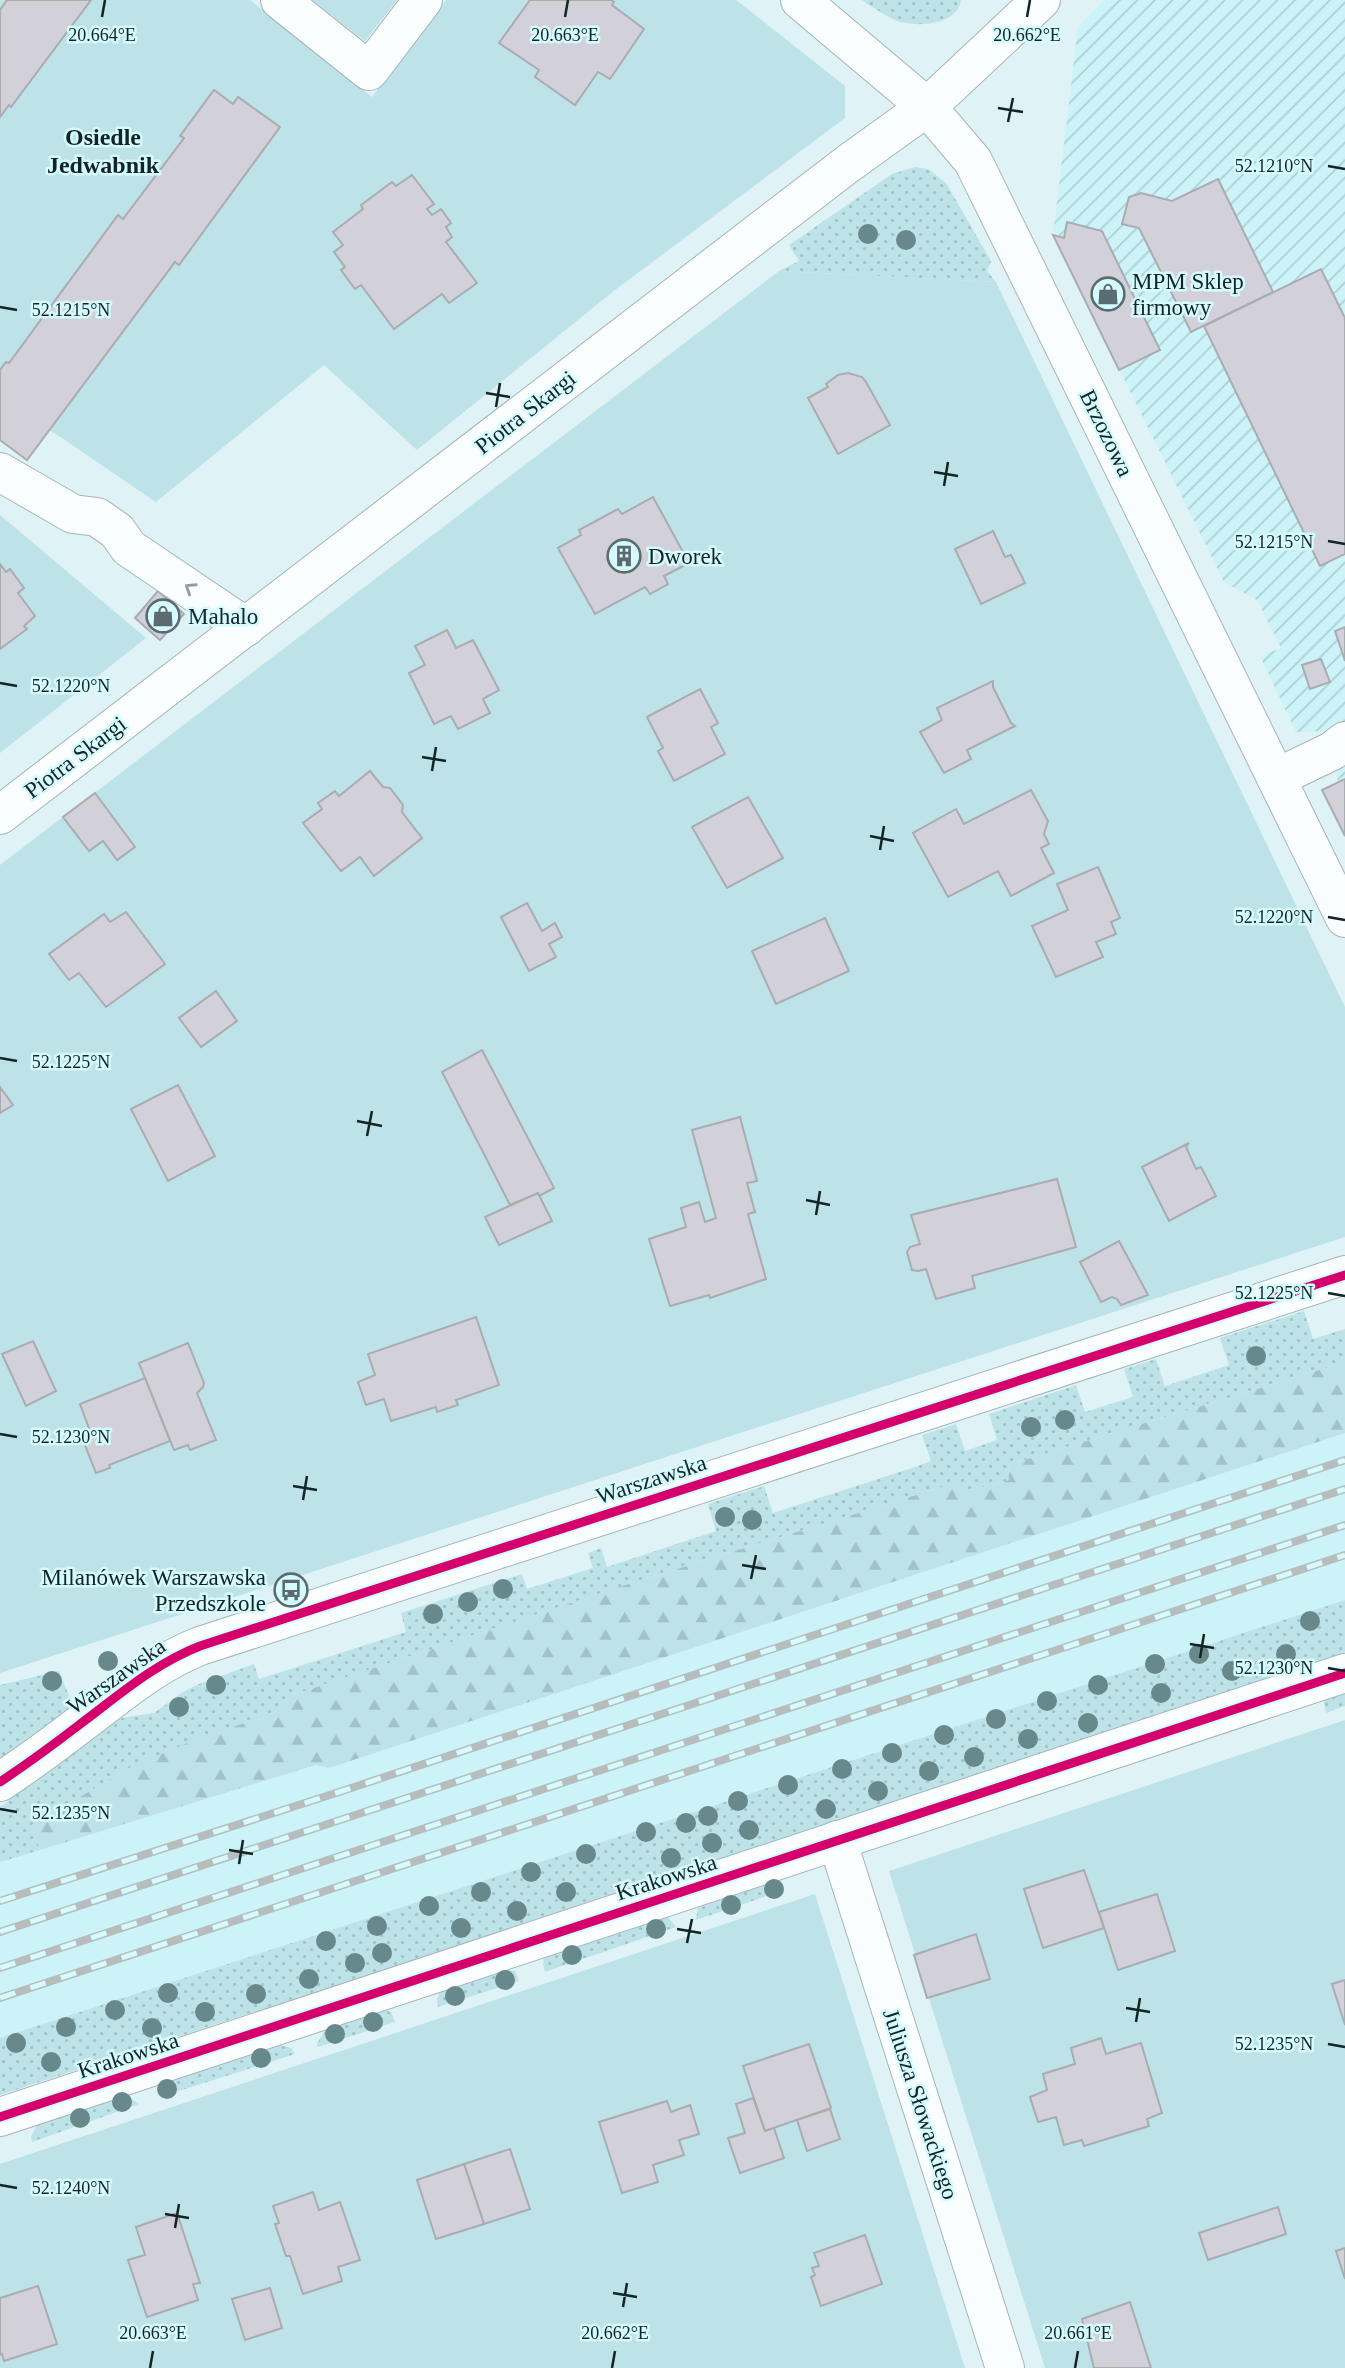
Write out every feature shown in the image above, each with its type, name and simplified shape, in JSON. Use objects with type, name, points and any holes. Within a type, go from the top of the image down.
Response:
[{"type":"street","points":[[280,0],[369,71],[424,0]]},
{"type":"street","name":"Brzozowa","points":[[800,0],[927,107],[973,161],[1345,918]]},
{"type":"street","name":"Piotra Skargi","points":[[0,815],[849,163],[927,107],[1041,0]]},
{"type":"street","points":[[0,472],[73,514],[97,517],[117,531],[129,548],[246,627]]},
{"type":"street","points":[[1276,778],[1332,751],[1345,741]]},
{"type":"street","name":"Warszawska","points":[[0,1782],[165,1661],[200,1646],[1345,1275]]},
{"type":"street","name":"Krakowska","points":[[0,2117],[1345,1673]]},
{"type":"street","name":"Juliusza Słowackiego","points":[[837,1840],[1005,2368]]},
{"type":"shaded area","points":[[1105,0],[1345,0],[1345,836],[1322,790],[1338,782],[1326,731],[1296,732],[1260,656],[1281,648],[1257,600],[1224,582],[1053,235],[1078,27]]},
{"type":"shaded area","points":[[1345,1433],[1345,1600],[0,2038],[0,1862],[317,1765],[329,1768]]},
{"type":"green space","points":[[0,0],[250,0],[372,97],[446,0],[736,0],[845,86],[845,118],[615,290],[417,450],[324,365],[156,502],[0,396]]},
{"type":"green space","points":[[312,0],[397,0],[365,41]]},
{"type":"green space","points":[[862,0],[961,0],[958,9],[944,20],[913,24],[895,20]]},
{"type":"green space","points":[[915,167],[928,169],[946,183],[991,261],[987,271],[996,282],[779,271],[799,261],[789,245],[892,174]]},
{"type":"green space","points":[[779,271],[996,282],[1345,1007],[1345,1237],[0,1673],[0,865]]},
{"type":"green space","points":[[0,515],[146,638],[0,753]]},
{"type":"green space","points":[[1304,1311],[1313,1339],[1345,1329],[1345,1362],[1008,1465],[1009,1480],[965,1492],[955,1483],[619,1587],[290,1696],[273,1714],[201,1738],[129,1768],[32,1825],[40,1850],[0,1862],[0,1807],[121,1718],[154,1713],[199,1684],[254,1664],[259,1679],[406,1632],[401,1613],[522,1574],[527,1589],[593,1568],[588,1553],[601,1548],[607,1567],[716,1531],[708,1504],[764,1486],[773,1513],[915,1467],[931,1461],[922,1435],[956,1424],[965,1451],[997,1440],[989,1414],[1076,1385],[1085,1412],[1133,1397],[1124,1369],[1156,1359],[1165,1386],[1229,1365],[1220,1338]]},
{"type":"green space","points":[[1345,1362],[1345,1433],[329,1768],[316,1765],[40,1850],[32,1825],[129,1768],[201,1737],[273,1714],[290,1696],[619,1587],[955,1483],[965,1492],[1009,1480],[1008,1465]]},
{"type":"green space","points":[[1345,1600],[1345,1652],[0,2095],[0,2038]]},
{"type":"green space","points":[[59,1671],[69,1696],[68,1709],[0,1759],[0,1685]]},
{"type":"green space","points":[[1345,1690],[1345,1706],[1326,1713],[1323,1697]]},
{"type":"green space","points":[[1345,1720],[1345,2368],[1045,2368],[889,1871]]},
{"type":"green space","points":[[775,1880],[779,1892],[696,1920],[698,1908]]},
{"type":"green space","points":[[815,1894],[965,2368],[0,2368],[0,2164]]},
{"type":"green space","points":[[668,1917],[676,1927],[545,1972],[544,1958]]},
{"type":"green space","points":[[507,1969],[516,1972],[519,1981],[438,2007],[440,1992]]},
{"type":"green space","points":[[383,2009],[391,2012],[395,2022],[318,2047],[326,2028]]},
{"type":"green space","points":[[280,2045],[291,2048],[295,2054],[166,2095],[165,2081]]},
{"type":"green space","points":[[126,2095],[139,2104],[32,2142],[31,2137],[37,2124]]},
{"type":"building","points":[[7,0],[91,0],[11,107],[9,105],[0,117],[0,10]]},
{"type":"building","points":[[530,0],[611,0],[614,2],[612,5],[644,29],[610,79],[598,72],[575,105],[535,77],[539,70],[499,43]]},
{"type":"building","points":[[214,90],[233,104],[238,97],[280,127],[179,265],[175,262],[27,460],[0,440],[0,370],[6,362],[9,363],[118,215],[123,219],[184,138],[180,136]]},
{"type":"building","points":[[412,175],[434,204],[427,209],[432,215],[441,209],[451,223],[446,227],[452,237],[446,242],[477,283],[449,303],[442,294],[394,329],[361,285],[355,289],[341,270],[345,267],[334,252],[343,245],[333,232],[363,209],[361,205],[392,182],[396,186]]},
{"type":"building","points":[[1218,179],[1273,292],[1191,332],[1139,228],[1122,224],[1129,197],[1141,193],[1172,201]]},
{"type":"building","name":"MPM Sklep firmowy","points":[[1067,222],[1102,231],[1160,350],[1119,370],[1053,235],[1064,238]]},
{"type":"building","points":[[1321,269],[1345,318],[1345,554],[1320,566],[1204,326]]},
{"type":"building","points":[[848,373],[862,377],[890,425],[838,454],[808,398],[828,387],[826,384],[838,375]]},
{"type":"building","name":"Dworek","points":[[653,497],[689,563],[664,576],[668,584],[650,594],[645,587],[595,614],[558,548],[581,535],[579,530],[618,509],[622,514]]},
{"type":"building","points":[[993,531],[1005,557],[1011,555],[1025,583],[981,604],[955,549]]},
{"type":"building","points":[[0,564],[6,572],[10,569],[24,588],[18,593],[35,616],[24,626],[27,629],[0,649]]},
{"type":"building","points":[[158,591],[184,614],[160,640],[135,618]]},
{"type":"building","points":[[1345,627],[1345,661],[1335,631]]},
{"type":"building","points":[[447,630],[456,648],[473,640],[499,690],[483,699],[490,713],[458,729],[451,716],[434,724],[409,673],[425,665],[415,646]]},
{"type":"building","points":[[1321,659],[1330,682],[1310,689],[1302,665]]},
{"type":"building","points":[[993,681],[993,687],[1015,726],[967,750],[971,759],[944,773],[920,732],[942,720],[937,708]]},
{"type":"building","points":[[700,689],[718,723],[711,727],[725,754],[674,781],[658,751],[663,748],[647,717]]},
{"type":"building","points":[[370,771],[383,787],[390,788],[403,805],[402,812],[422,838],[374,876],[360,857],[341,871],[303,823],[322,809],[318,803],[335,791],[339,796]]},
{"type":"building","points":[[1345,779],[1345,836],[1322,790]]},
{"type":"building","points":[[1031,790],[1048,821],[1044,834],[1049,844],[1041,848],[1054,873],[1011,896],[998,871],[948,897],[913,833],[956,809],[964,824]]},
{"type":"building","points":[[95,793],[135,847],[117,860],[103,841],[89,851],[63,817]]},
{"type":"building","points":[[748,797],[783,858],[727,888],[692,827]]},
{"type":"building","points":[[1098,867],[1120,918],[1111,922],[1116,934],[1096,942],[1103,957],[1056,977],[1032,926],[1068,910],[1057,884]]},
{"type":"building","points":[[527,903],[542,931],[555,923],[562,937],[549,944],[556,957],[529,971],[501,917]]},
{"type":"building","points":[[126,912],[165,964],[106,1007],[79,973],[69,980],[49,954],[104,914],[110,922]]},
{"type":"building","points":[[825,918],[849,971],[776,1004],[752,951]]},
{"type":"building","points":[[216,991],[237,1021],[201,1047],[179,1018]]},
{"type":"building","points":[[482,1050],[554,1188],[510,1205],[442,1072]]},
{"type":"building","points":[[178,1085],[215,1156],[168,1181],[131,1109]]},
{"type":"building","points":[[0,1087],[13,1105],[0,1113]]},
{"type":"building","points":[[740,1117],[757,1181],[747,1183],[755,1212],[748,1214],[766,1279],[710,1298],[709,1295],[670,1306],[649,1239],[686,1227],[681,1208],[699,1202],[705,1222],[716,1218],[692,1130]]},
{"type":"building","points":[[1189,1143],[1186,1147],[1196,1169],[1201,1167],[1216,1196],[1169,1221],[1142,1167]]},
{"type":"building","points":[[1057,1179],[1076,1247],[972,1276],[975,1288],[936,1299],[926,1269],[912,1270],[907,1252],[910,1247],[920,1244],[911,1215]]},
{"type":"building","points":[[538,1193],[552,1221],[499,1245],[485,1217]]},
{"type":"building","points":[[1119,1241],[1148,1295],[1121,1305],[1112,1297],[1101,1302],[1080,1262]]},
{"type":"building","points":[[476,1317],[499,1385],[456,1400],[458,1405],[437,1412],[436,1407],[391,1421],[384,1399],[366,1405],[358,1382],[375,1375],[368,1354]]},
{"type":"building","points":[[33,1341],[56,1391],[26,1406],[2,1354]]},
{"type":"building","points":[[188,1343],[204,1383],[197,1393],[216,1440],[190,1450],[188,1445],[174,1450],[139,1363]]},
{"type":"building","points":[[145,1378],[170,1441],[109,1465],[110,1468],[96,1473],[81,1435],[90,1431],[80,1404]]},
{"type":"building","points":[[1084,1870],[1104,1928],[1043,1948],[1024,1889]]},
{"type":"building","points":[[1157,1894],[1175,1951],[1118,1970],[1099,1912]]},
{"type":"building","points":[[976,1934],[990,1979],[927,1998],[914,1955]]},
{"type":"building","points":[[1345,1980],[1345,2025],[1332,1984]]},
{"type":"building","points":[[1101,2038],[1106,2054],[1141,2043],[1162,2113],[1147,2119],[1149,2126],[1084,2146],[1082,2140],[1064,2145],[1056,2117],[1038,2122],[1030,2097],[1047,2090],[1043,2074],[1075,2064],[1071,2048]]},
{"type":"building","points":[[809,2044],[831,2108],[765,2131],[743,2066]]},
{"type":"building","points":[[753,2098],[765,2131],[774,2128],[784,2158],[740,2173],[728,2138],[745,2133],[736,2104]]},
{"type":"building","points":[[667,2101],[671,2112],[690,2105],[699,2134],[679,2140],[684,2155],[653,2165],[658,2182],[622,2193],[599,2122]]},
{"type":"building","points":[[830,2109],[840,2139],[807,2151],[797,2120]]},
{"type":"building","points":[[510,2149],[530,2209],[484,2224],[464,2164]]},
{"type":"building","points":[[464,2164],[484,2224],[436,2239],[417,2180]]},
{"type":"building","points":[[313,2192],[319,2210],[340,2202],[360,2260],[338,2267],[342,2281],[303,2294],[275,2224],[279,2223],[273,2206]]},
{"type":"building","points":[[1278,2207],[1286,2234],[1208,2260],[1199,2233]]},
{"type":"building","points":[[177,2213],[200,2283],[193,2284],[198,2300],[147,2317],[128,2260],[145,2255],[136,2227]]},
{"type":"building","points":[[865,2235],[882,2284],[821,2306],[811,2277],[815,2275],[812,2268],[819,2266],[814,2253]]},
{"type":"building","points":[[1345,2248],[1345,2279],[1336,2251]]},
{"type":"building","points":[[38,2286],[57,2344],[4,2361],[2,2354],[0,2355],[0,2298]]},
{"type":"building","points":[[270,2288],[282,2328],[245,2340],[232,2299]]},
{"type":"building","points":[[1130,2302],[1151,2368],[1094,2368],[1082,2319]]},
{"type":"railway","points":[[0,1901],[1345,1460]]},
{"type":"railway","points":[[0,1932],[1345,1489]]},
{"type":"railway","points":[[0,1968],[1345,1525]]},
{"type":"railway","points":[[0,1998],[1345,1555]]},
{"type":"cycle path","points":[[0,1782],[137,1681],[183,1653],[200,1646],[1345,1275]]},
{"type":"cycle path","points":[[0,2117],[1345,1673]]},
{"type":"place","name":"MPM Sklep firmowy","points":[[1108,294]]},
{"type":"place","name":"Dworek","points":[[624,556]]},
{"type":"place","name":"Mahalo","points":[[163,616]]},
{"type":"place","name":"Milanówek Warszawska Przedszkole","points":[[291,1590]]},
{"type":"district","name":"Osiedle Jedwabnik","points":[[103,151]]}]
